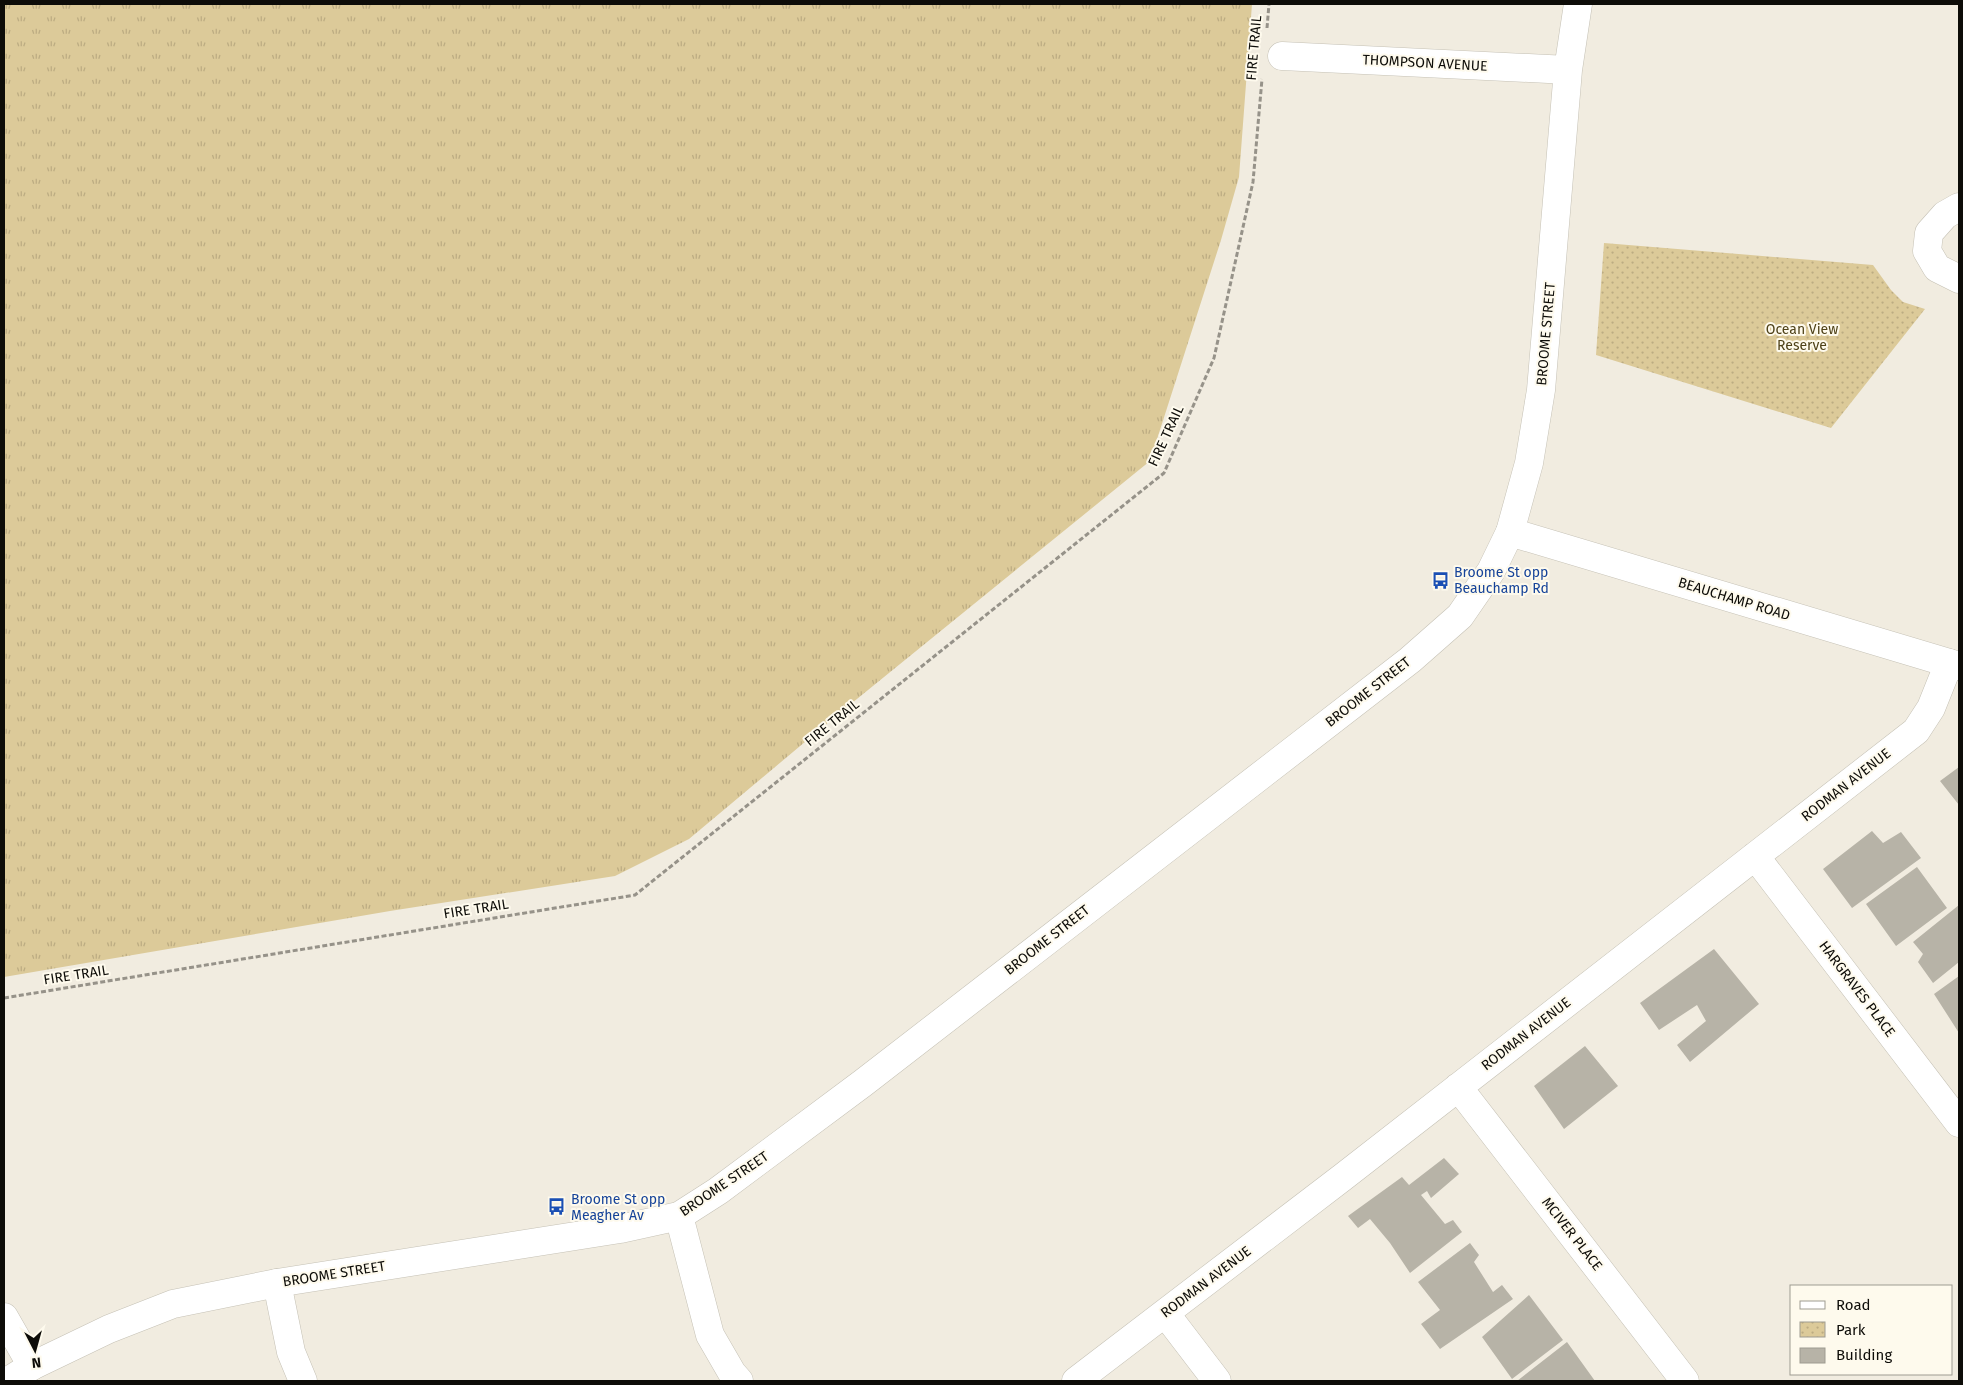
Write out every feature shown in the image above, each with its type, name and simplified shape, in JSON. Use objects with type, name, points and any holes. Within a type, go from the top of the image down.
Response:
[{"type":"street","name":"BROOME STREET","points":[[8,1381],[32,1366],[109,1329],[173,1304],[277,1283],[620,1229],[679,1216],[718,1192],[863,1083],[1410,660],[1460,616],[1491,571],[1510,532],[1529,462],[1541,390],[1568,70],[1578,4]]},
{"type":"street","name":"THOMPSON AVENUE","points":[[1282,56],[1568,70]]},
{"type":"street","points":[[1959,207],[1945,215],[1929,233],[1927,251],[1937,268],[1959,279]]},
{"type":"street","name":"BEAUCHAMP ROAD","points":[[1510,532],[1954,665]]},
{"type":"street","name":"RODMAN AVENUE","points":[[1076,1381],[1916,731],[1931,708],[1954,665]]},
{"type":"street","name":"HARGRAVES PLACE","points":[[1755,856],[1959,1123]]},
{"type":"street","name":"MCIVER PLACE","points":[[1458,1087],[1685,1381]]},
{"type":"street","points":[[679,1216],[710,1335],[732,1373],[739,1381]]},
{"type":"street","points":[[277,1283],[291,1352],[303,1381]]},
{"type":"street","points":[[1165,1313],[1217,1381]]},
{"type":"street","points":[[4,1317],[32,1366]]},
{"type":"path","name":"FIRE TRAIL","points":[[1267,30],[1269,4]]},
{"type":"path","name":"FIRE TRAIL","points":[[4,998],[635,895],[1164,473],[1214,358],[1253,182],[1263,75]]},
{"type":"green space","points":[[4,4],[1252,4],[1239,177],[1221,240],[1150,461],[836,716],[689,839],[615,876],[390,911],[4,977]]},
{"type":"green space","name":"Ocean View Reserve","points":[[1604,243],[1873,265],[1891,290],[1903,302],[1925,309],[1831,428],[1596,355]]},
{"type":"building","points":[[1959,767],[1959,805],[1940,781]]},
{"type":"building","points":[[1872,831],[1883,843],[1901,832],[1921,858],[1852,908],[1823,869]]},
{"type":"building","points":[[1917,867],[1947,908],[1896,946],[1866,904]]},
{"type":"building","points":[[1959,905],[1959,962],[1933,983],[1918,962],[1923,954],[1913,942]]},
{"type":"building","points":[[1714,949],[1759,1004],[1690,1062],[1677,1045],[1706,1021],[1697,1005],[1659,1030],[1640,1003]]},
{"type":"building","points":[[1959,976],[1959,1033],[1934,994]]},
{"type":"building","points":[[1585,1046],[1618,1086],[1564,1129],[1534,1086]]},
{"type":"building","points":[[1444,1158],[1459,1174],[1431,1198],[1427,1191],[1421,1195],[1445,1224],[1453,1220],[1462,1232],[1410,1273],[1390,1243],[1370,1219],[1358,1228],[1348,1216],[1402,1177],[1409,1185]]},
{"type":"building","points":[[1470,1243],[1479,1255],[1474,1262],[1493,1292],[1502,1285],[1513,1299],[1440,1349],[1421,1324],[1440,1310],[1418,1282]]},
{"type":"building","points":[[1529,1295],[1563,1340],[1512,1379],[1482,1337]]},
{"type":"building","points":[[1567,1342],[1595,1381],[1517,1381]]},
{"type":"place","name":"Broome St opp Beauchamp Rd","points":[[1440,580]]},
{"type":"place","name":"Broome St opp Meagher Av","points":[[557,1207]]}]
